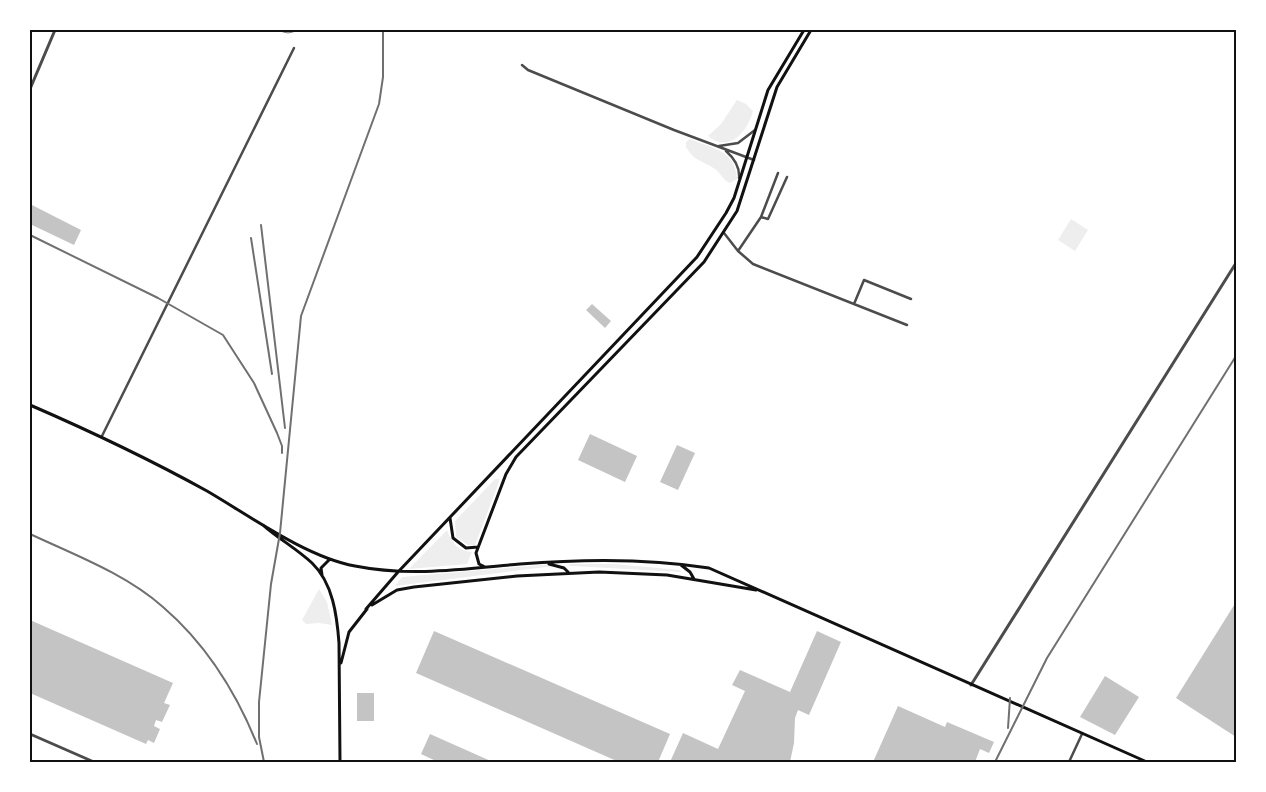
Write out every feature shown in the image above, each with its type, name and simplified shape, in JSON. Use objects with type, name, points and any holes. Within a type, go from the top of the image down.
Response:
[{"type":"main road","points":[[339,669],[349,632],[398,572],[697,257],[726,214],[738,187],[755,130],[774,78],[804,30]]},
{"type":"main road","points":[[486,567],[476,559],[478,547],[506,474],[520,453],[704,262],[724,233],[737,211],[777,87],[811,30]]},
{"type":"main road","points":[[30,405],[101,437],[330,559],[354,566],[398,572],[596,561],[678,563],[709,568],[971,686],[1147,762]]},
{"type":"main road","points":[[222,501],[264,526],[312,563],[322,576],[332,598],[338,623],[339,642],[340,762]]},
{"type":"main road","points":[[450,518],[453,538],[466,548],[478,547]]},
{"type":"main road","points":[[322,576],[321,568],[330,559]]},
{"type":"main road","points":[[547,563],[564,568],[569,572]]},
{"type":"main road","points":[[678,563],[690,572],[694,579]]},
{"type":"main road","points":[[366,609],[380,598],[397,590],[569,572],[667,575],[764,592]]},
{"type":"street","points":[[30,89],[55,30]]},
{"type":"street","points":[[101,437],[294,48]]},
{"type":"street","points":[[522,65],[528,70],[754,160]]},
{"type":"street","points":[[716,146],[738,143],[755,130]]},
{"type":"street","points":[[716,146],[726,151],[737,163],[740,172],[738,187]]},
{"type":"street","points":[[738,251],[761,217],[778,173]]},
{"type":"street","points":[[761,217],[768,219],[787,177]]},
{"type":"street","points":[[724,233],[738,251],[753,264],[907,325]]},
{"type":"street","points":[[971,686],[1236,263]]},
{"type":"street","points":[[854,304],[864,280],[911,299]]},
{"type":"street","points":[[30,734],[94,762]]},
{"type":"street","points":[[1069,762],[1082,734]]},
{"type":"shaded area","points":[[737,100],[746,104],[753,111],[747,126],[736,138],[730,141],[716,141],[708,136],[721,124]]},
{"type":"shaded area","points":[[690,139],[715,148],[728,156],[735,169],[737,179],[730,183],[727,182],[715,169],[692,156],[686,147],[686,142]]},
{"type":"shaded area","points":[[1071,219],[1088,230],[1075,251],[1058,240]]},
{"type":"shaded area","points":[[495,479],[499,479],[499,482],[475,545],[468,545],[456,537],[455,521]]},
{"type":"shaded area","points":[[447,530],[456,546],[472,552],[467,564],[409,569]]},
{"type":"shaded area","points":[[553,564],[554,566],[395,586],[402,577]]},
{"type":"shaded area","points":[[615,564],[680,570],[681,572],[568,565]]},
{"type":"shaded area","points":[[319,589],[327,602],[332,625],[306,624],[302,620]]},
{"type":"building","points":[[30,204],[81,230],[74,245],[30,224]]},
{"type":"building","points":[[592,304],[611,321],[605,328],[586,310]]},
{"type":"building","points":[[590,434],[637,456],[625,482],[578,460]]},
{"type":"building","points":[[677,445],[695,453],[678,490],[660,482]]},
{"type":"building","points":[[1236,602],[1236,737],[1176,698]]},
{"type":"building","points":[[30,620],[173,683],[164,703],[170,705],[162,722],[156,720],[154,726],[160,729],[154,743],[148,740],[146,744],[30,693]]},
{"type":"building","points":[[434,631],[670,734],[658,762],[619,762],[416,673]]},
{"type":"building","points":[[817,631],[841,642],[809,715],[798,710],[795,718],[794,743],[790,762],[670,762],[683,733],[718,749],[745,691],[732,685],[740,670],[790,692]]},
{"type":"building","points":[[1105,676],[1139,697],[1115,735],[1080,717]]},
{"type":"building","points":[[357,693],[374,693],[374,721],[357,721]]},
{"type":"building","points":[[898,706],[945,727],[947,722],[994,742],[989,753],[980,749],[975,762],[873,762]]},
{"type":"building","points":[[430,734],[493,762],[438,762],[421,754]]},
{"type":"tram line","points":[[275,30],[288,33],[301,30]]},
{"type":"railway","points":[[264,762],[259,737],[259,702],[271,584],[280,533],[301,316],[379,104],[383,77],[383,30]]},
{"type":"railway","points":[[261,225],[285,428]]},
{"type":"railway","points":[[30,235],[158,298],[223,335],[254,383],[277,433],[282,446],[282,453]]},
{"type":"railway","points":[[251,238],[272,374]]},
{"type":"railway","points":[[995,762],[1047,658],[1236,356]]},
{"type":"railway","points":[[30,534],[117,575],[149,595],[179,621],[218,670],[240,706],[257,744]]},
{"type":"railway","points":[[1008,728],[1010,698]]}]
